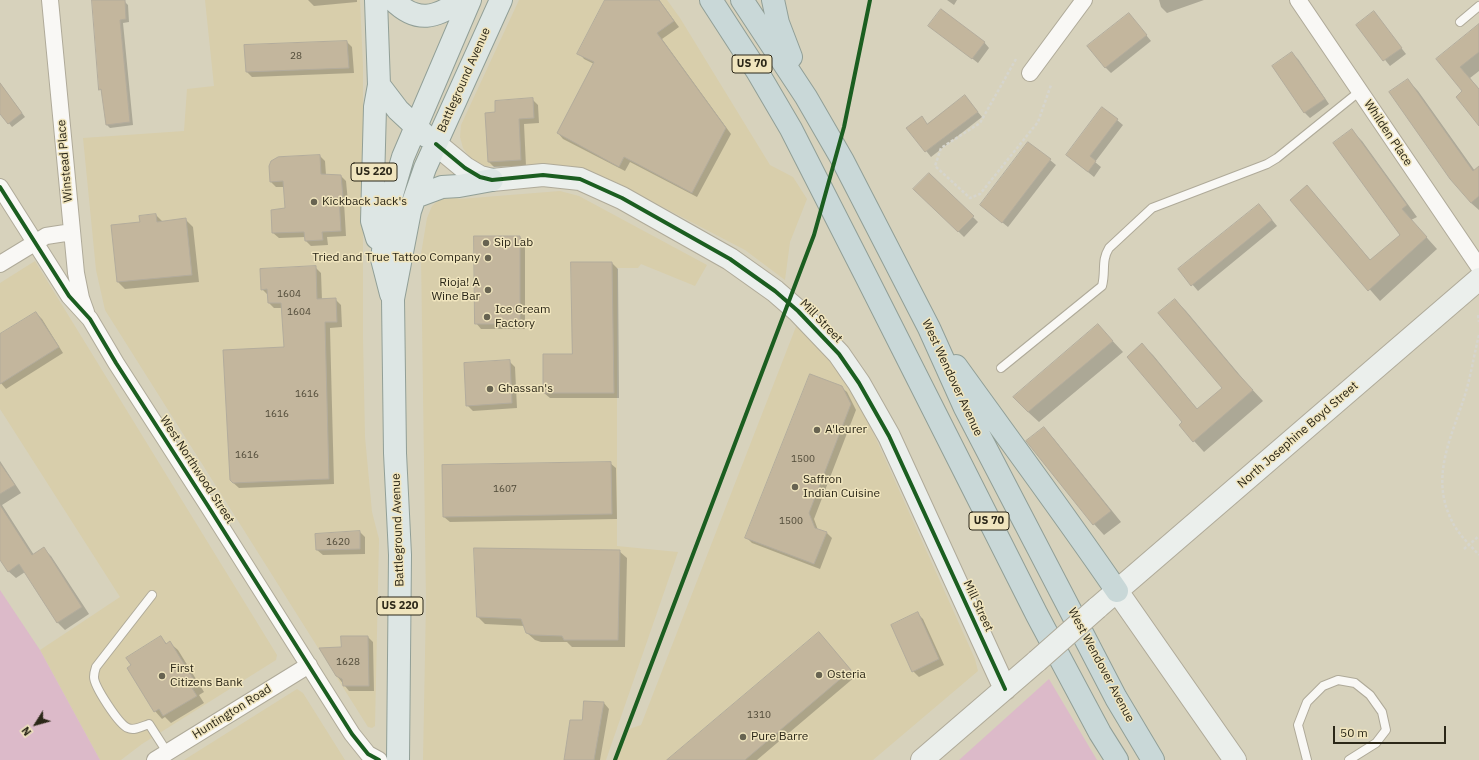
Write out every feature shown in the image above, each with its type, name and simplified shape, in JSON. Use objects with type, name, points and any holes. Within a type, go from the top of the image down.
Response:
[{"type":"highway","name":"US 70","points":[[711,0],[757,71],[791,129],[1037,615],[1100,733],[1117,760]]},
{"type":"highway","name":"West Wendover Avenue","points":[[742,0],[806,97],[843,161],[929,328],[965,408],[1116,698],[1153,760]]},
{"type":"highway","points":[[773,0],[778,23],[806,97]]},
{"type":"highway","points":[[929,328],[1071,523],[1117,591]]},
{"type":"main road","name":"US 220","points":[[376,0],[379,85],[375,107],[372,221],[382,259]]},
{"type":"main road","points":[[393,0],[401,8],[412,14],[424,16],[435,15],[449,9],[462,0]]},
{"type":"main road","name":"Battleground Avenue","points":[[393,299],[382,259],[391,198],[403,157],[470,0]]},
{"type":"main road","name":"Battleground Avenue","points":[[398,760],[400,570],[395,452],[393,299],[410,211],[425,168],[500,0]]},
{"type":"main road","points":[[379,85],[398,110],[416,128],[436,144]]},
{"type":"main road","name":"Mill Street","points":[[436,144],[465,168],[480,176],[492,180],[543,175],[580,179],[622,198],[730,260],[775,291],[798,311],[839,354],[859,383],[889,436],[1005,689]]},
{"type":"main road","points":[[415,197],[442,187],[459,186],[492,180]]},
{"type":"main road","name":"North Josephine Boyd Street","points":[[922,760],[1479,279]]},
{"type":"main road","points":[[1117,591],[1234,760]]},
{"type":"street","name":"Winstead Place","points":[[50,0],[76,273],[81,298],[90,319]]},
{"type":"street","points":[[1030,73],[1084,0]]},
{"type":"street","name":"Whilden Place","points":[[1298,0],[1479,267]]},
{"type":"street","name":"West Northwood Street","points":[[0,187],[69,296],[90,319],[116,363],[352,734],[368,754],[379,760]]},
{"type":"street","points":[[0,264],[46,236],[72,232]]},
{"type":"street","name":"Huntington Road","points":[[161,757],[309,666]]},
{"type":"lane","points":[[1460,22],[1479,6]]},
{"type":"lane","points":[[1001,368],[1102,286],[1104,278],[1104,256],[1109,248],[1148,211],[1168,201],[1267,164],[1277,158],[1360,91]]},
{"type":"lane","points":[[152,595],[96,668],[94,677],[97,687],[120,721],[127,728],[133,729],[149,724],[161,757]]},
{"type":"lane","points":[[1307,760],[1298,725],[1307,702],[1323,686],[1338,680],[1354,683],[1370,695],[1382,712],[1386,730],[1376,743],[1349,760]]},
{"type":"path","points":[[1016,59],[980,123],[941,148],[935,166],[970,198],[980,194],[1038,122],[1051,85]]},
{"type":"path","points":[[1478,315],[1479,322]]},
{"type":"path","points":[[1479,335],[1465,395],[1443,464],[1442,489],[1445,505],[1451,520],[1461,535],[1479,555]]},
{"type":"path","points":[[1464,549],[1479,536]]},
{"type":"shaded area","points":[[205,0],[360,0],[363,67],[363,338],[365,437],[372,512],[379,539],[375,726],[372,728],[368,727],[105,310],[96,270],[83,138],[184,131],[187,89],[214,86]]},
{"type":"shaded area","points":[[519,0],[667,0],[680,18],[770,165],[793,177],[807,199],[790,242],[785,280],[745,250],[611,180],[594,173],[579,168],[562,166],[486,166],[476,162],[468,155],[463,148],[460,137],[461,125]]},
{"type":"shaded area","points":[[560,191],[579,196],[707,265],[695,286],[641,264],[638,268],[617,268],[617,546],[678,552],[606,760],[423,760],[426,602],[421,254],[427,218],[432,206],[442,197],[448,196],[460,199]]},
{"type":"shaded area","points":[[35,261],[277,655],[276,660],[142,744],[121,760],[100,760],[40,650],[120,597],[0,409],[0,283]]},
{"type":"shaded area","points":[[797,324],[829,358],[849,388],[868,421],[975,659],[978,671],[873,760],[617,760],[629,729],[641,725]]},
{"type":"shaded area","points":[[0,590],[40,650],[100,760],[0,760]]},
{"type":"shaded area","points":[[1049,679],[1097,760],[959,760]]},
{"type":"shaded area","points":[[297,689],[303,693],[345,760],[184,760]]},
{"type":"building","points":[[92,0],[125,0],[126,19],[120,20],[130,122],[106,125],[101,89],[99,90]]},
{"type":"building","points":[[605,0],[659,0],[674,21],[657,33],[726,128],[692,193],[624,157],[619,167],[557,133],[594,62],[577,54]]},
{"type":"building","points":[[941,9],[985,42],[972,59],[928,26]]},
{"type":"building","points":[[1374,11],[1402,48],[1383,61],[1356,25]]},
{"type":"building","points":[[1129,13],[1147,35],[1105,68],[1087,46]]},
{"type":"building","points":[[1479,24],[1479,52],[1460,67],[1479,89],[1479,126],[1456,97],[1462,91],[1436,59]]},
{"type":"building","points":[[347,41],[349,68],[246,72],[244,45]]},
{"type":"building","points":[[1292,52],[1325,99],[1304,113],[1272,66]]},
{"type":"building","points":[[1408,79],[1473,171],[1479,166],[1479,196],[1471,203],[1450,179],[1389,92]]},
{"type":"building","points":[[0,83],[22,113],[8,124],[0,114]]},
{"type":"building","points":[[965,95],[978,112],[925,152],[906,128],[922,116],[927,124]]},
{"type":"building","points":[[533,98],[534,118],[519,119],[521,160],[488,162],[485,113],[495,112],[495,101]]},
{"type":"building","points":[[1102,107],[1118,119],[1090,156],[1096,161],[1088,172],[1066,155]]},
{"type":"building","points":[[1352,129],[1407,205],[1402,209],[1427,237],[1368,291],[1290,200],[1307,185],[1370,260],[1400,235],[1333,143]]},
{"type":"building","points":[[1028,142],[1051,159],[1002,223],[980,205]]},
{"type":"building","points":[[320,155],[321,174],[341,175],[343,197],[339,197],[341,231],[322,232],[323,240],[305,241],[304,232],[272,233],[271,210],[285,208],[283,181],[270,182],[269,166],[271,161],[278,157]]},
{"type":"building","points":[[929,173],[974,216],[958,232],[913,189]]},
{"type":"building","points":[[1259,204],[1272,220],[1191,286],[1178,269]]},
{"type":"building","points":[[156,214],[157,222],[186,218],[192,275],[117,282],[111,225],[140,222],[139,216]]},
{"type":"building","points":[[474,236],[520,236],[520,324],[475,324]]},
{"type":"building","points":[[571,262],[612,262],[614,393],[543,393],[543,354],[572,354]]},
{"type":"building","points":[[316,266],[317,299],[336,298],[337,322],[325,322],[329,479],[233,483],[230,480],[223,350],[284,347],[281,303],[268,303],[267,289],[261,290],[260,269]]},
{"type":"building","points":[[1175,299],[1253,390],[1193,442],[1179,425],[1182,422],[1127,357],[1142,343],[1197,409],[1222,388],[1158,313]]},
{"type":"building","points":[[36,312],[59,347],[0,384],[0,334]]},
{"type":"building","points":[[1098,324],[1113,341],[1028,412],[1013,397]]},
{"type":"building","points":[[510,360],[512,403],[466,406],[464,363]]},
{"type":"building","points":[[810,374],[842,386],[851,404],[809,513],[815,528],[827,532],[814,564],[745,538]]},
{"type":"building","points":[[1044,427],[1111,511],[1093,525],[1026,441]]},
{"type":"building","points":[[611,462],[612,514],[443,517],[442,465]]},
{"type":"building","points":[[0,463],[15,485],[0,494]]},
{"type":"building","points":[[0,505],[32,555],[44,547],[82,607],[57,623],[19,564],[8,572],[0,560]]},
{"type":"building","points":[[360,531],[360,549],[316,550],[315,534]]},
{"type":"building","points":[[474,548],[620,550],[618,640],[564,640],[562,636],[533,635],[526,633],[521,619],[477,617]]},
{"type":"building","points":[[918,612],[939,659],[912,672],[891,625]]},
{"type":"building","points":[[819,632],[851,670],[745,760],[667,760]]},
{"type":"building","name":"First Citizens Bank","points":[[161,636],[166,644],[170,641],[197,685],[192,688],[197,696],[163,716],[159,709],[154,712],[127,668],[131,665],[126,658]]},
{"type":"building","points":[[341,636],[368,636],[369,686],[343,686],[342,679],[336,676],[319,648],[341,647]]},
{"type":"building","points":[[584,701],[604,702],[594,760],[564,760],[570,720],[582,720]]},
{"type":"cycle path","points":[[615,760],[814,235],[844,127],[870,0]]},
{"type":"cycle path","points":[[436,144],[465,168],[480,177],[492,180],[543,175],[580,179],[622,198],[730,259],[775,291],[798,311],[839,354],[859,383],[889,436],[1005,689]]},
{"type":"cycle path","points":[[0,187],[69,296],[90,319],[116,363],[352,734],[368,754],[379,760]]},
{"type":"place","name":"Kickback Jack's","points":[[314,202]]},
{"type":"place","name":"Sip Lab","points":[[486,243]]},
{"type":"place","name":"Tried and True Tattoo Company","points":[[488,258]]},
{"type":"place","name":"Rioja! A Wine Bar","points":[[488,290]]},
{"type":"place","name":"Ice Cream Factory","points":[[487,317]]},
{"type":"place","name":"Ghassan's","points":[[490,389]]},
{"type":"place","name":"A'leurer","points":[[817,430]]},
{"type":"place","name":"Saffron Indian Cuisine","points":[[795,487]]},
{"type":"place","name":"Osteria","points":[[819,675]]},
{"type":"place","name":"First Citizens Bank","points":[[162,676]]},
{"type":"place","name":"Pure Barre","points":[[743,737]]}]
